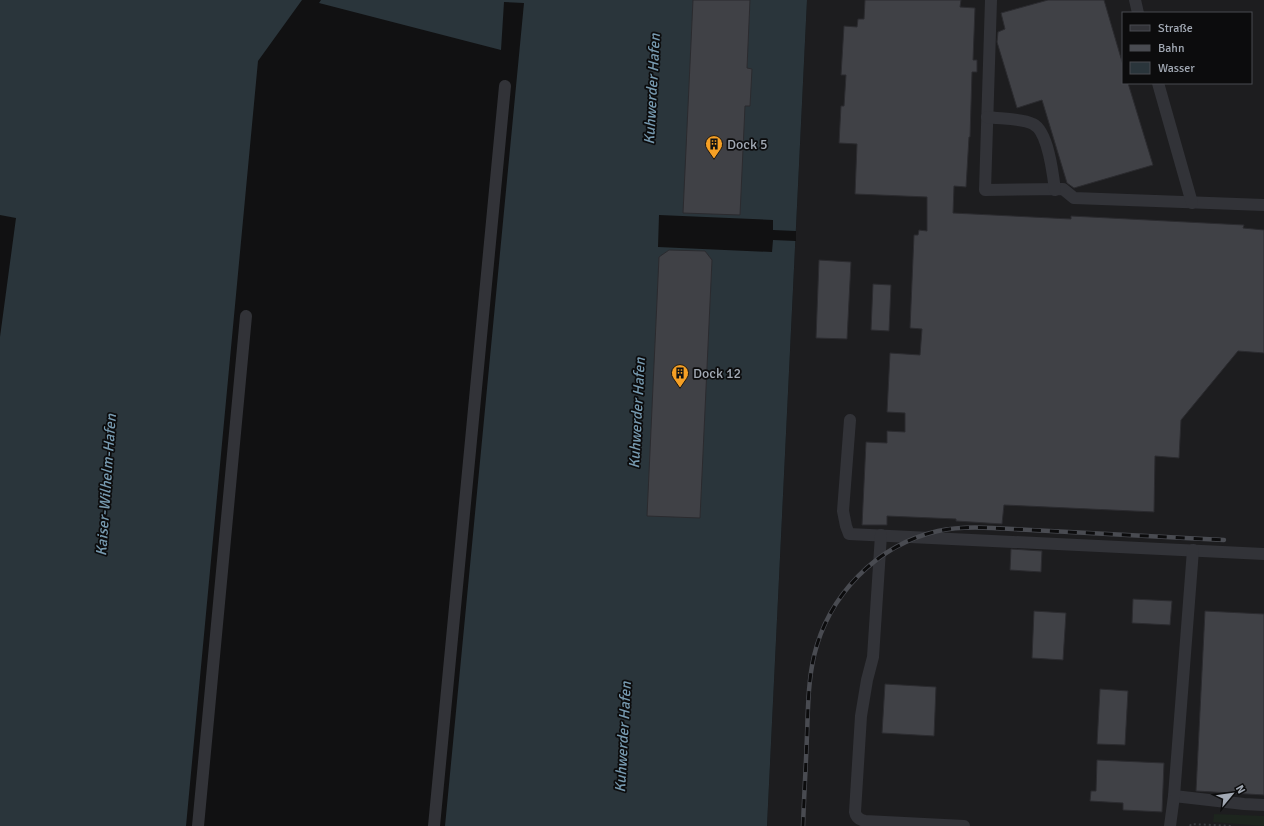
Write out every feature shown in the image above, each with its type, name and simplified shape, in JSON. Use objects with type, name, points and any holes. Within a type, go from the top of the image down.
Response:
[{"type":"lane","points":[[992,0],[985,190],[1063,189],[1074,198],[1264,205]]},
{"type":"lane","points":[[1134,0],[1138,12]]},
{"type":"lane","points":[[1158,84],[1192,203]]},
{"type":"lane","points":[[434,826],[505,86]]},
{"type":"lane","points":[[987,117],[1026,121],[1038,127],[1044,137],[1055,190]]},
{"type":"lane","points":[[198,826],[246,316]]},
{"type":"lane","points":[[850,420],[843,511],[849,534],[1264,554]]},
{"type":"lane","points":[[881,535],[873,657],[867,680],[861,716],[856,816],[860,820],[866,821],[964,826]]},
{"type":"lane","points":[[1170,826],[1174,796],[1193,550]]},
{"type":"lane","points":[[1174,796],[1264,805]]},
{"type":"path","points":[[1190,826],[1191,824],[1232,826]]},
{"type":"shaded area","points":[[807,0],[1264,0],[1264,826],[767,826]]},
{"type":"shaded area","points":[[1214,814],[1264,816],[1264,826],[1213,822]]},
{"type":"water","name":"Kaiser-Wilhelm-Hafen","points":[[0,0],[302,0],[258,61],[186,826],[0,826],[0,337],[16,218],[0,215]]},
{"type":"water","name":"Kuhwerder Hafen","points":[[321,0],[807,0],[767,826],[445,826],[524,3],[504,2],[501,50],[319,3]]},
{"type":"pier","points":[[659,215],[773,220],[773,230],[796,231],[796,241],[773,240],[772,252],[658,247]]},
{"type":"building","name":"Dock 5","points":[[693,0],[750,0],[747,68],[752,69],[750,106],[745,106],[740,215],[683,213]]},
{"type":"building","points":[[865,0],[961,0],[960,7],[975,8],[973,60],[977,60],[977,72],[972,72],[970,137],[966,187],[954,186],[953,213],[1071,219],[1071,216],[1244,225],[1243,228],[1264,230],[1264,353],[1238,351],[1181,420],[1179,458],[1155,456],[1154,512],[1004,505],[1002,524],[956,521],[956,519],[887,516],[887,525],[862,525],[866,442],[887,443],[887,431],[905,432],[905,413],[887,412],[890,353],[920,355],[922,329],[910,328],[914,235],[918,235],[919,230],[927,231],[927,197],[855,194],[857,144],[839,143],[841,106],[844,106],[846,75],[841,75],[844,26],[857,27],[858,19],[864,19]]},
{"type":"building","points":[[1048,0],[1104,0],[1122,62],[1122,84],[1128,84],[1153,165],[1074,188],[1067,183],[1042,100],[1017,108],[997,42],[998,32],[1005,29],[1001,13]]},
{"type":"building","name":"Dock 12","points":[[669,250],[705,251],[712,260],[700,518],[647,516],[659,257]]},
{"type":"building","points":[[819,260],[851,262],[847,339],[816,338]]},
{"type":"building","points":[[873,284],[891,285],[889,331],[871,330]]},
{"type":"building","points":[[1011,549],[1042,551],[1041,572],[1010,570]]},
{"type":"building","points":[[1133,599],[1172,601],[1170,625],[1132,623]]},
{"type":"building","points":[[1034,611],[1066,613],[1063,660],[1032,658]]},
{"type":"building","points":[[1205,611],[1264,614],[1264,795],[1196,791]]},
{"type":"building","points":[[885,684],[936,687],[934,736],[882,733]]},
{"type":"building","points":[[1100,689],[1128,691],[1125,745],[1097,744]]},
{"type":"building","points":[[1097,760],[1164,763],[1162,812],[1123,810],[1123,803],[1090,801],[1091,791],[1096,791]]},
{"type":"railway","points":[[803,826],[809,696],[814,656],[821,634],[831,613],[843,594],[858,576],[875,561],[894,548],[915,538],[938,531],[978,527],[1224,540]]},
{"type":"place","name":"Dock 5","points":[[714,159]]},
{"type":"place","name":"Dock 12","points":[[680,388]]}]
